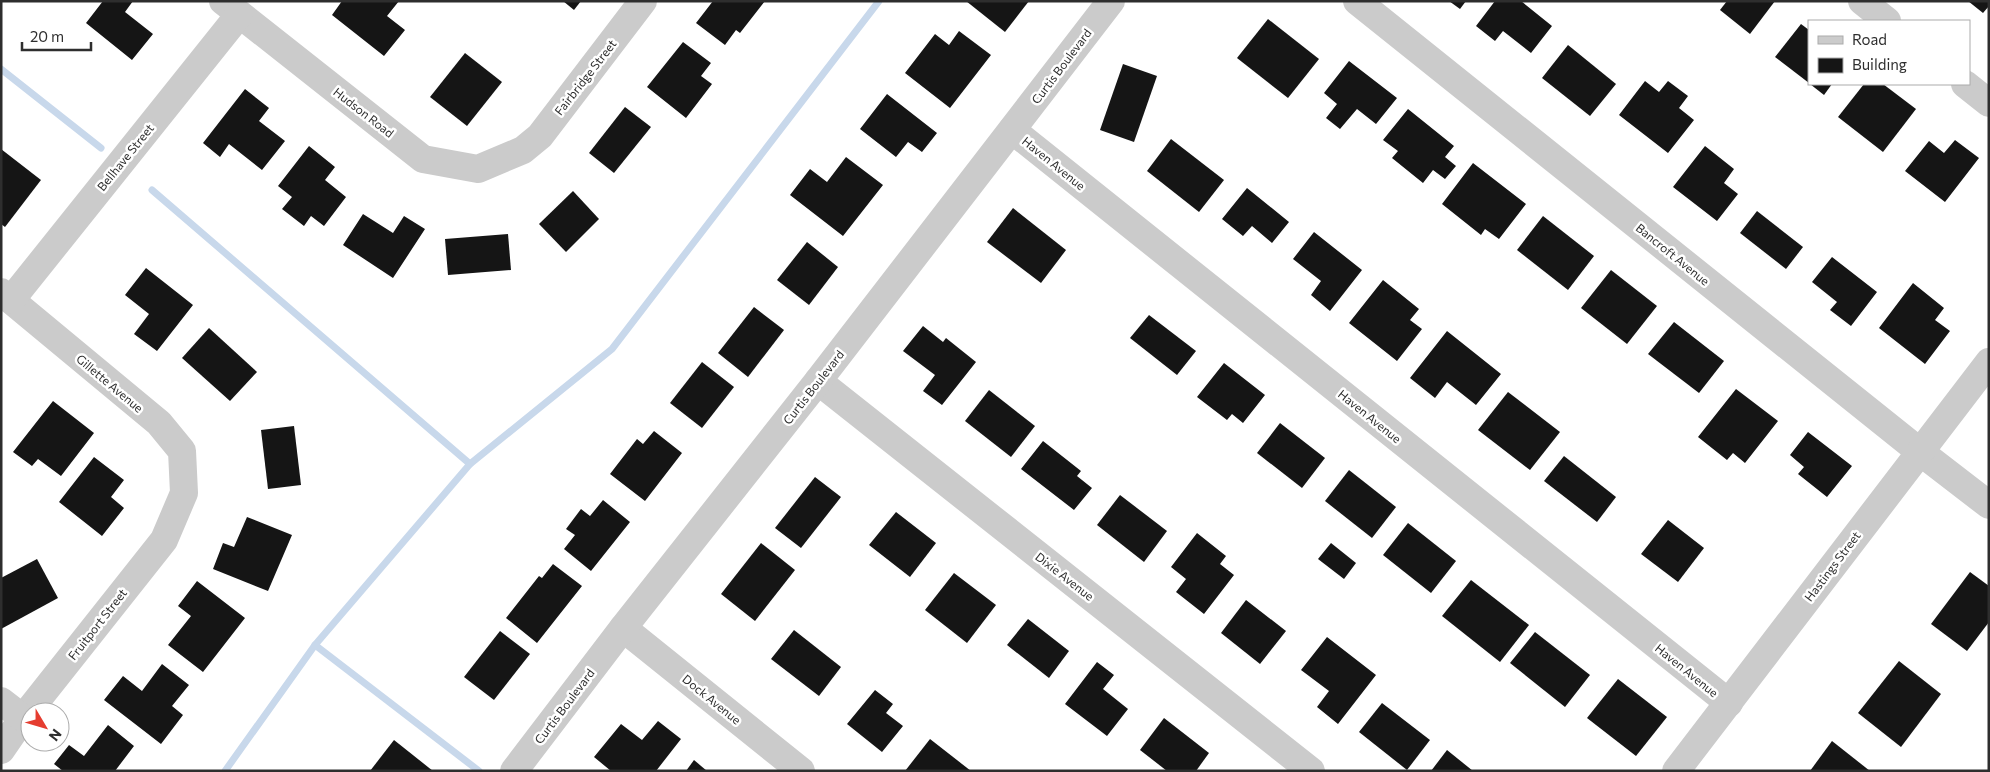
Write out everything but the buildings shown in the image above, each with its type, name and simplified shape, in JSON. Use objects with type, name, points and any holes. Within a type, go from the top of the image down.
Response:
[{"type":"street","name":"Fairbridge Street","points":[[523,150],[540,136],[644,1]]},
{"type":"street","name":"Curtis Boulevard","points":[[514,771],[1111,1]]},
{"type":"street","name":"Bancroft Avenue","points":[[1358,1],[1989,505]]},
{"type":"street","points":[[1862,1],[1886,20]]},
{"type":"street","name":"Hudson Road","points":[[231,8],[423,159],[478,169],[523,150]]},
{"type":"street","name":"Bellhave Street","points":[[6,296],[231,8]]},
{"type":"street","points":[[1966,85],[1989,103]]},
{"type":"street","name":"Haven Avenue","points":[[1012,130],[1728,703]]},
{"type":"street","name":"Gillette Avenue","points":[[6,296],[159,423],[182,451],[184,494]]},
{"type":"street","name":"Hastings Street","points":[[1676,771],[1919,451],[1989,362]]},
{"type":"street","name":"Dixie Avenue","points":[[818,381],[1311,771]]},
{"type":"street","name":"Fruitport Street","points":[[36,702],[164,540],[184,494]]},
{"type":"street","name":"Dock Avenue","points":[[623,628],[801,771]]},
{"type":"street","points":[[1,701],[20,716]]},
{"type":"street","name":"Fruitport Street","points":[[1,750],[20,722]]},
{"type":"waterway","points":[[225,771],[315,645],[470,464],[612,349],[879,1]]},
{"type":"waterway","points":[[1,69],[101,148]]},
{"type":"waterway","points":[[152,190],[470,464]]},
{"type":"waterway","points":[[315,645],[479,771]]}]
